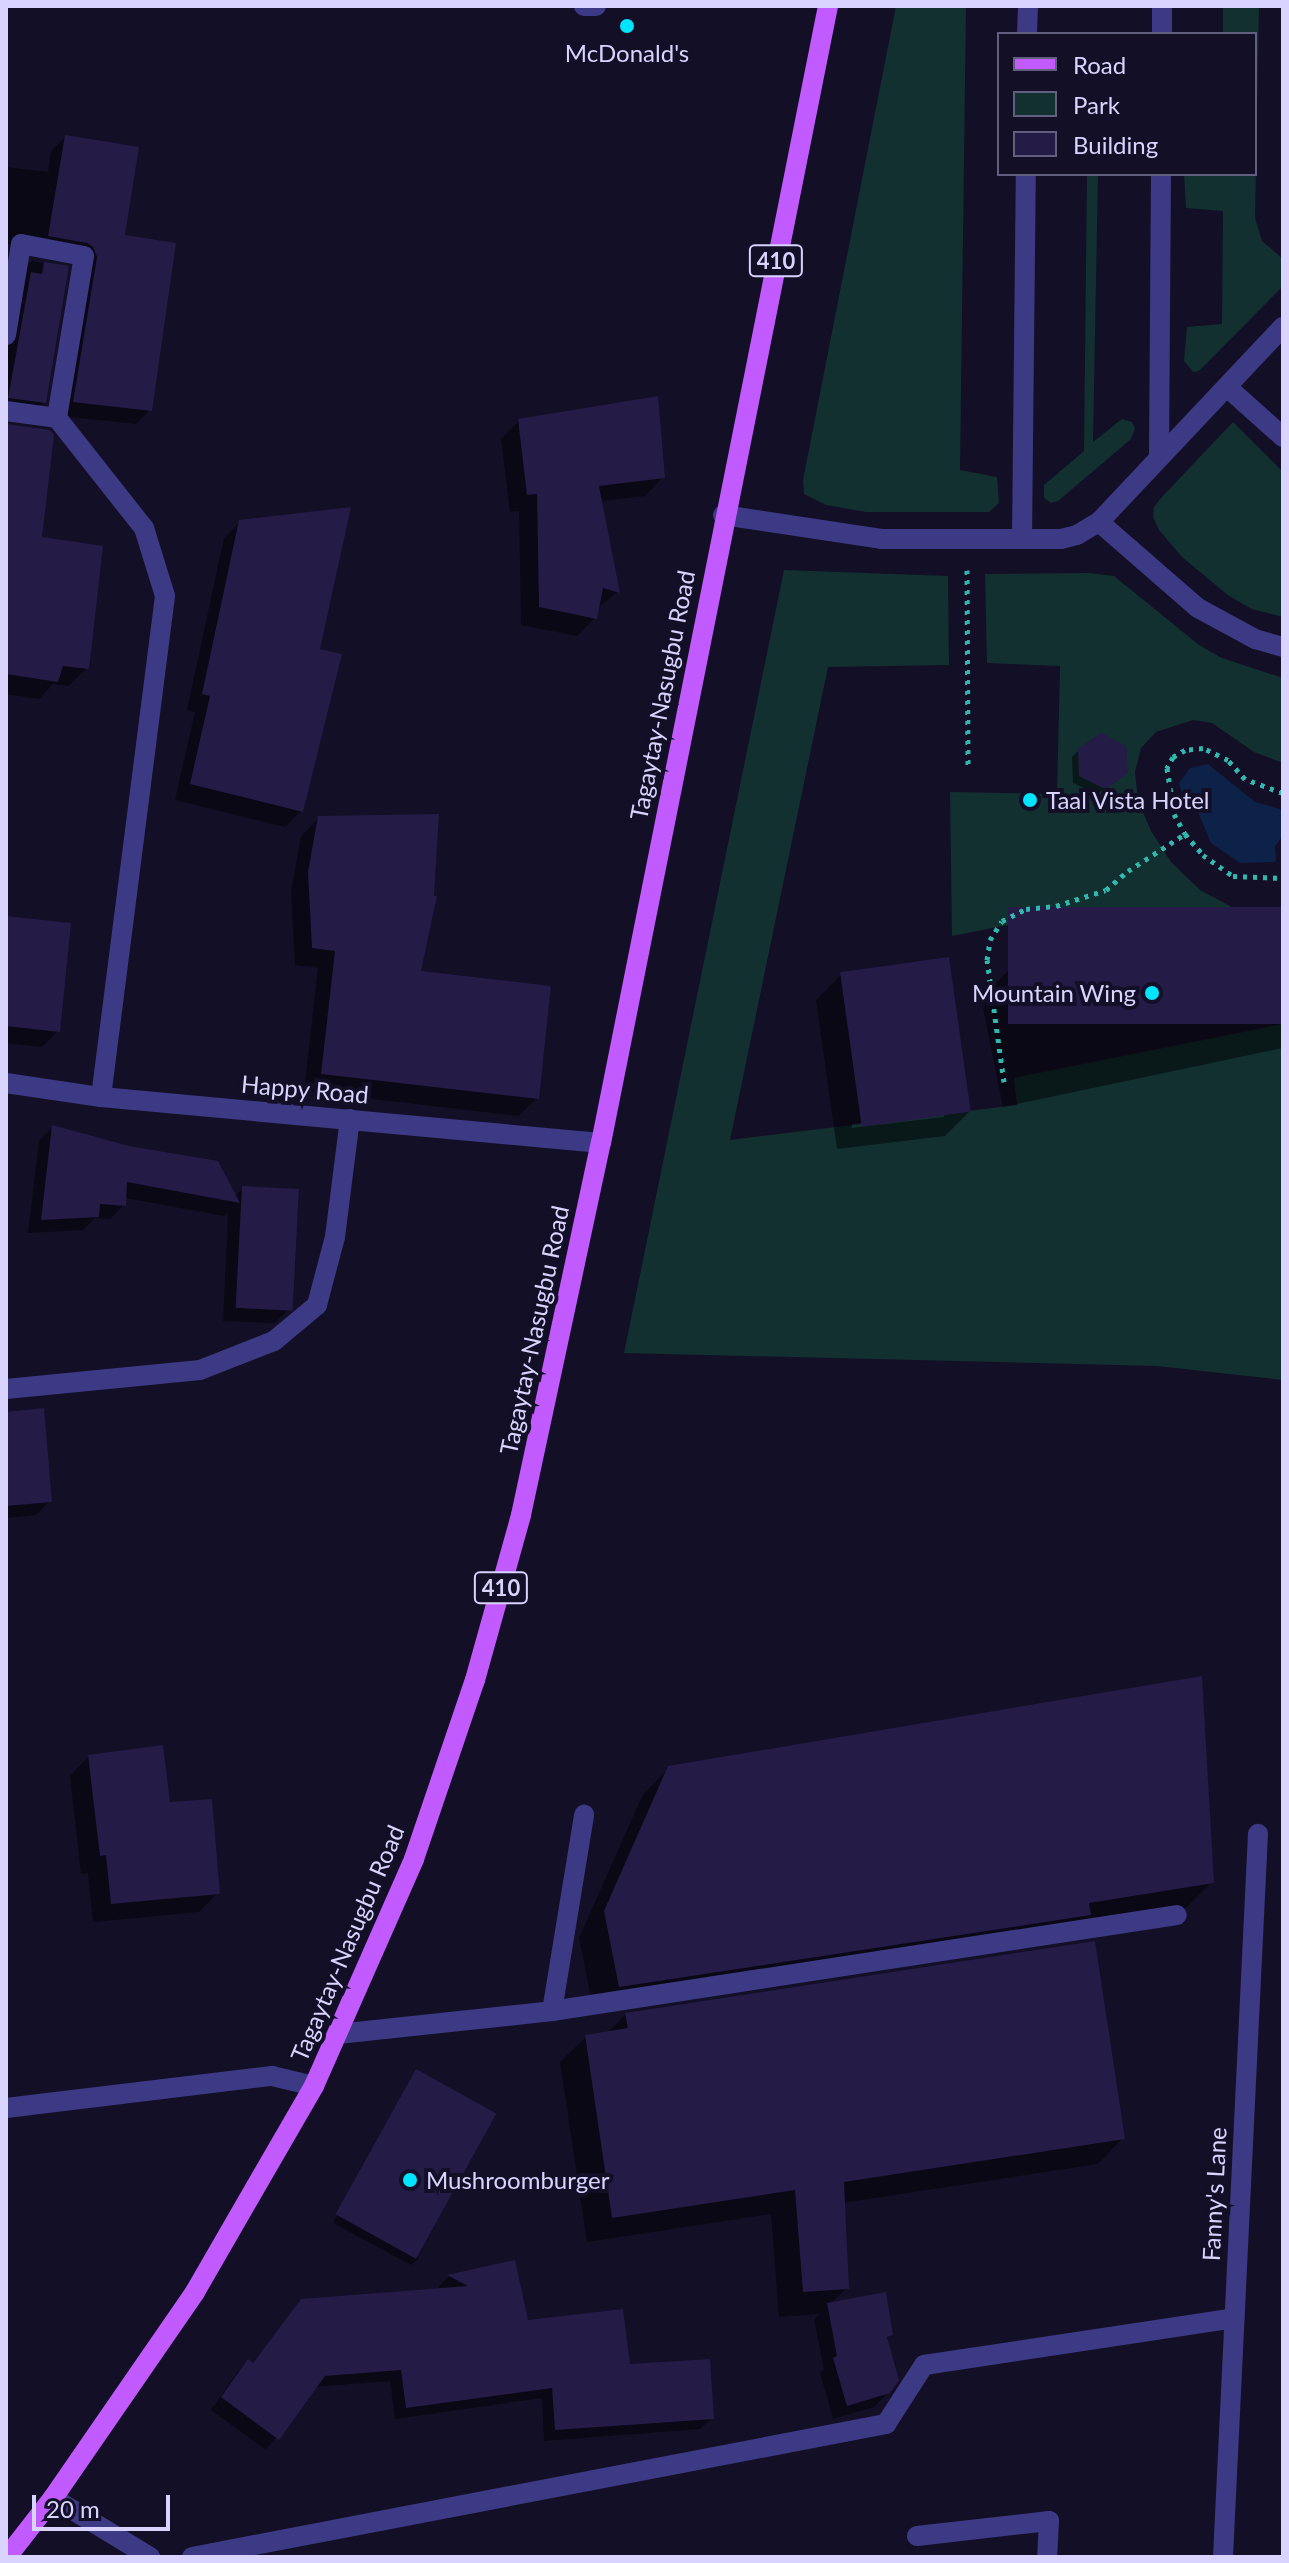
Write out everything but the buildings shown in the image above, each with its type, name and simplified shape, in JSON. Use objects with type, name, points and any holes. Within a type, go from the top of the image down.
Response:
[{"type":"main road","name":"Tagaytay-Nasugbu Road","points":[[7,2557],[53,2498],[195,2292],[314,2086],[414,1859],[475,1680],[521,1515],[601,1143],[723,515],[828,6]]},
{"type":"street","points":[[584,6],[596,6]]},
{"type":"street","points":[[1027,32],[1028,6]]},
{"type":"street","points":[[1162,6],[1162,32]]},
{"type":"street","points":[[1022,538],[1026,176]]},
{"type":"street","points":[[1159,457],[1161,176]]},
{"type":"street","points":[[6,335],[21,244],[84,256],[57,418]]},
{"type":"street","points":[[723,515],[881,539],[1069,537],[1099,522],[1283,327]]},
{"type":"street","points":[[1227,387],[1283,437]]},
{"type":"street","points":[[6,411],[57,418],[144,528],[165,596],[101,1097]]},
{"type":"street","points":[[1099,522],[1198,608],[1255,639],[1283,647]]},
{"type":"street","name":"Happy Road","points":[[6,1083],[101,1097],[601,1143]]},
{"type":"street","points":[[6,1389],[200,1370],[274,1341],[317,1305],[335,1237],[350,1119]]},
{"type":"street","points":[[552,2011],[584,1815]]},
{"type":"street","name":"Fanny's Lane","points":[[1223,2557],[1258,1834]]},
{"type":"street","points":[[338,2034],[552,2011],[1177,1915]]},
{"type":"street","points":[[6,2108],[272,2076],[314,2086]]},
{"type":"street","points":[[192,2557],[886,2424],[924,2365],[1234,2318]]},
{"type":"street","points":[[53,2498],[150,2557]]},
{"type":"street","points":[[917,2536],[1049,2521],[1047,2557]]},
{"type":"path","points":[[967,539],[968,769]]},
{"type":"path","points":[[1283,793],[1245,779],[1217,753],[1203,748],[1185,750],[1173,757],[1167,768],[1174,814],[1185,834],[1219,869],[1233,876],[1283,878]]},
{"type":"path","points":[[1004,1082],[987,960],[990,940],[1002,921],[1026,909],[1056,906],[1106,890],[1128,871],[1185,834]]},
{"type":"green space","points":[[896,6],[966,6],[960,470],[997,477],[999,503],[989,512],[866,512],[826,505],[804,494],[803,480]]},
{"type":"green space","points":[[1223,6],[1259,6],[1257,112],[1257,32],[1223,32]]},
{"type":"green space","points":[[1087,176],[1098,176],[1093,442],[1122,419],[1132,422],[1135,428],[1131,439],[1058,501],[1051,503],[1044,498],[1044,485],[1084,451]]},
{"type":"green space","points":[[1184,176],[1256,176],[1255,218],[1262,241],[1283,259],[1283,286],[1199,371],[1193,372],[1184,361],[1187,327],[1222,324],[1223,211],[1186,208]]},
{"type":"green space","points":[[1233,422],[1283,472],[1283,617],[1252,609],[1229,596],[1182,557],[1159,530],[1153,517],[1154,507],[1161,498]]},
{"type":"green space","points":[[784,570],[948,576],[949,665],[828,667],[730,1140],[1017,1105],[1014,1078],[1283,1024],[1283,1380],[1157,1366],[624,1353]]},
{"type":"green space","points":[[1089,573],[1114,576],[1199,645],[1222,658],[1283,678],[1283,763],[1254,752],[1212,723],[1193,720],[1156,732],[1141,748],[1135,772],[1138,800],[1151,831],[1171,862],[1200,890],[1245,914],[1014,962],[1008,925],[952,936],[950,792],[1057,794],[1060,666],[987,663],[985,574]]},
{"type":"water","points":[[1208,764],[1255,802],[1283,810],[1283,836],[1275,846],[1276,862],[1240,863],[1211,843],[1198,812],[1183,797],[1179,783],[1190,768]]},
{"type":"place","name":"McDonald's","points":[[627,26]]},
{"type":"place","name":"Taal Vista Hotel","points":[[1030,800]]},
{"type":"place","name":"Mountain Wing","points":[[1152,993]]},
{"type":"place","name":"Mushroomburger","points":[[410,2180]]}]
